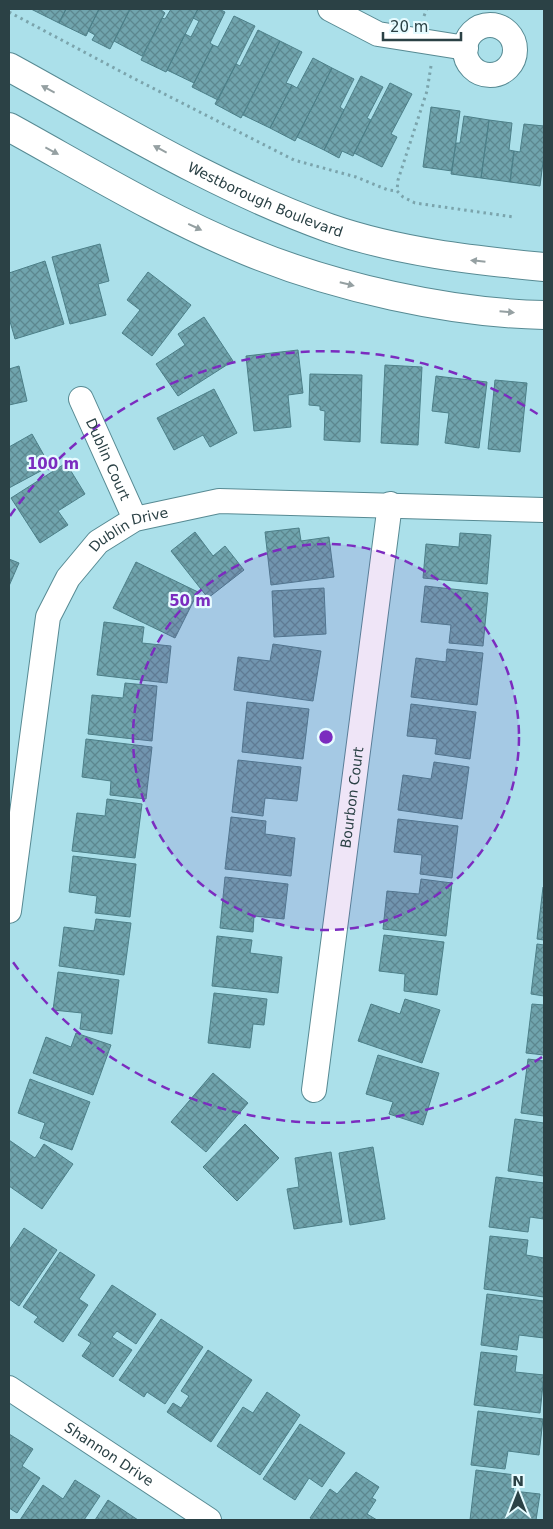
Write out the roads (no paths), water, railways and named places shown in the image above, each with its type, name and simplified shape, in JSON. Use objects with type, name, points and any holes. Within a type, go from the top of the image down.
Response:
[{"type":"main road","name":"Westborough Boulevard","points":[[9,67],[203,172],[264,202],[330,228],[401,248],[469,260],[544,267]]},
{"type":"main road","points":[[9,127],[174,217],[247,251],[317,276],[392,295],[465,308],[544,315]]},
{"type":"street","points":[[330,9],[378,34],[466,48]]},
{"type":"street","name":"Dublin Court","points":[[81,399],[135,519]]},
{"type":"street","name":"Dublin Drive","points":[[9,911],[48,617],[68,578],[98,542],[135,519],[219,501],[390,504],[544,510]]},
{"type":"street","name":"Bourbon Court","points":[[314,1090],[390,504]]},
{"type":"street","name":"Shannon Drive","points":[[9,1388],[209,1520]]}]
